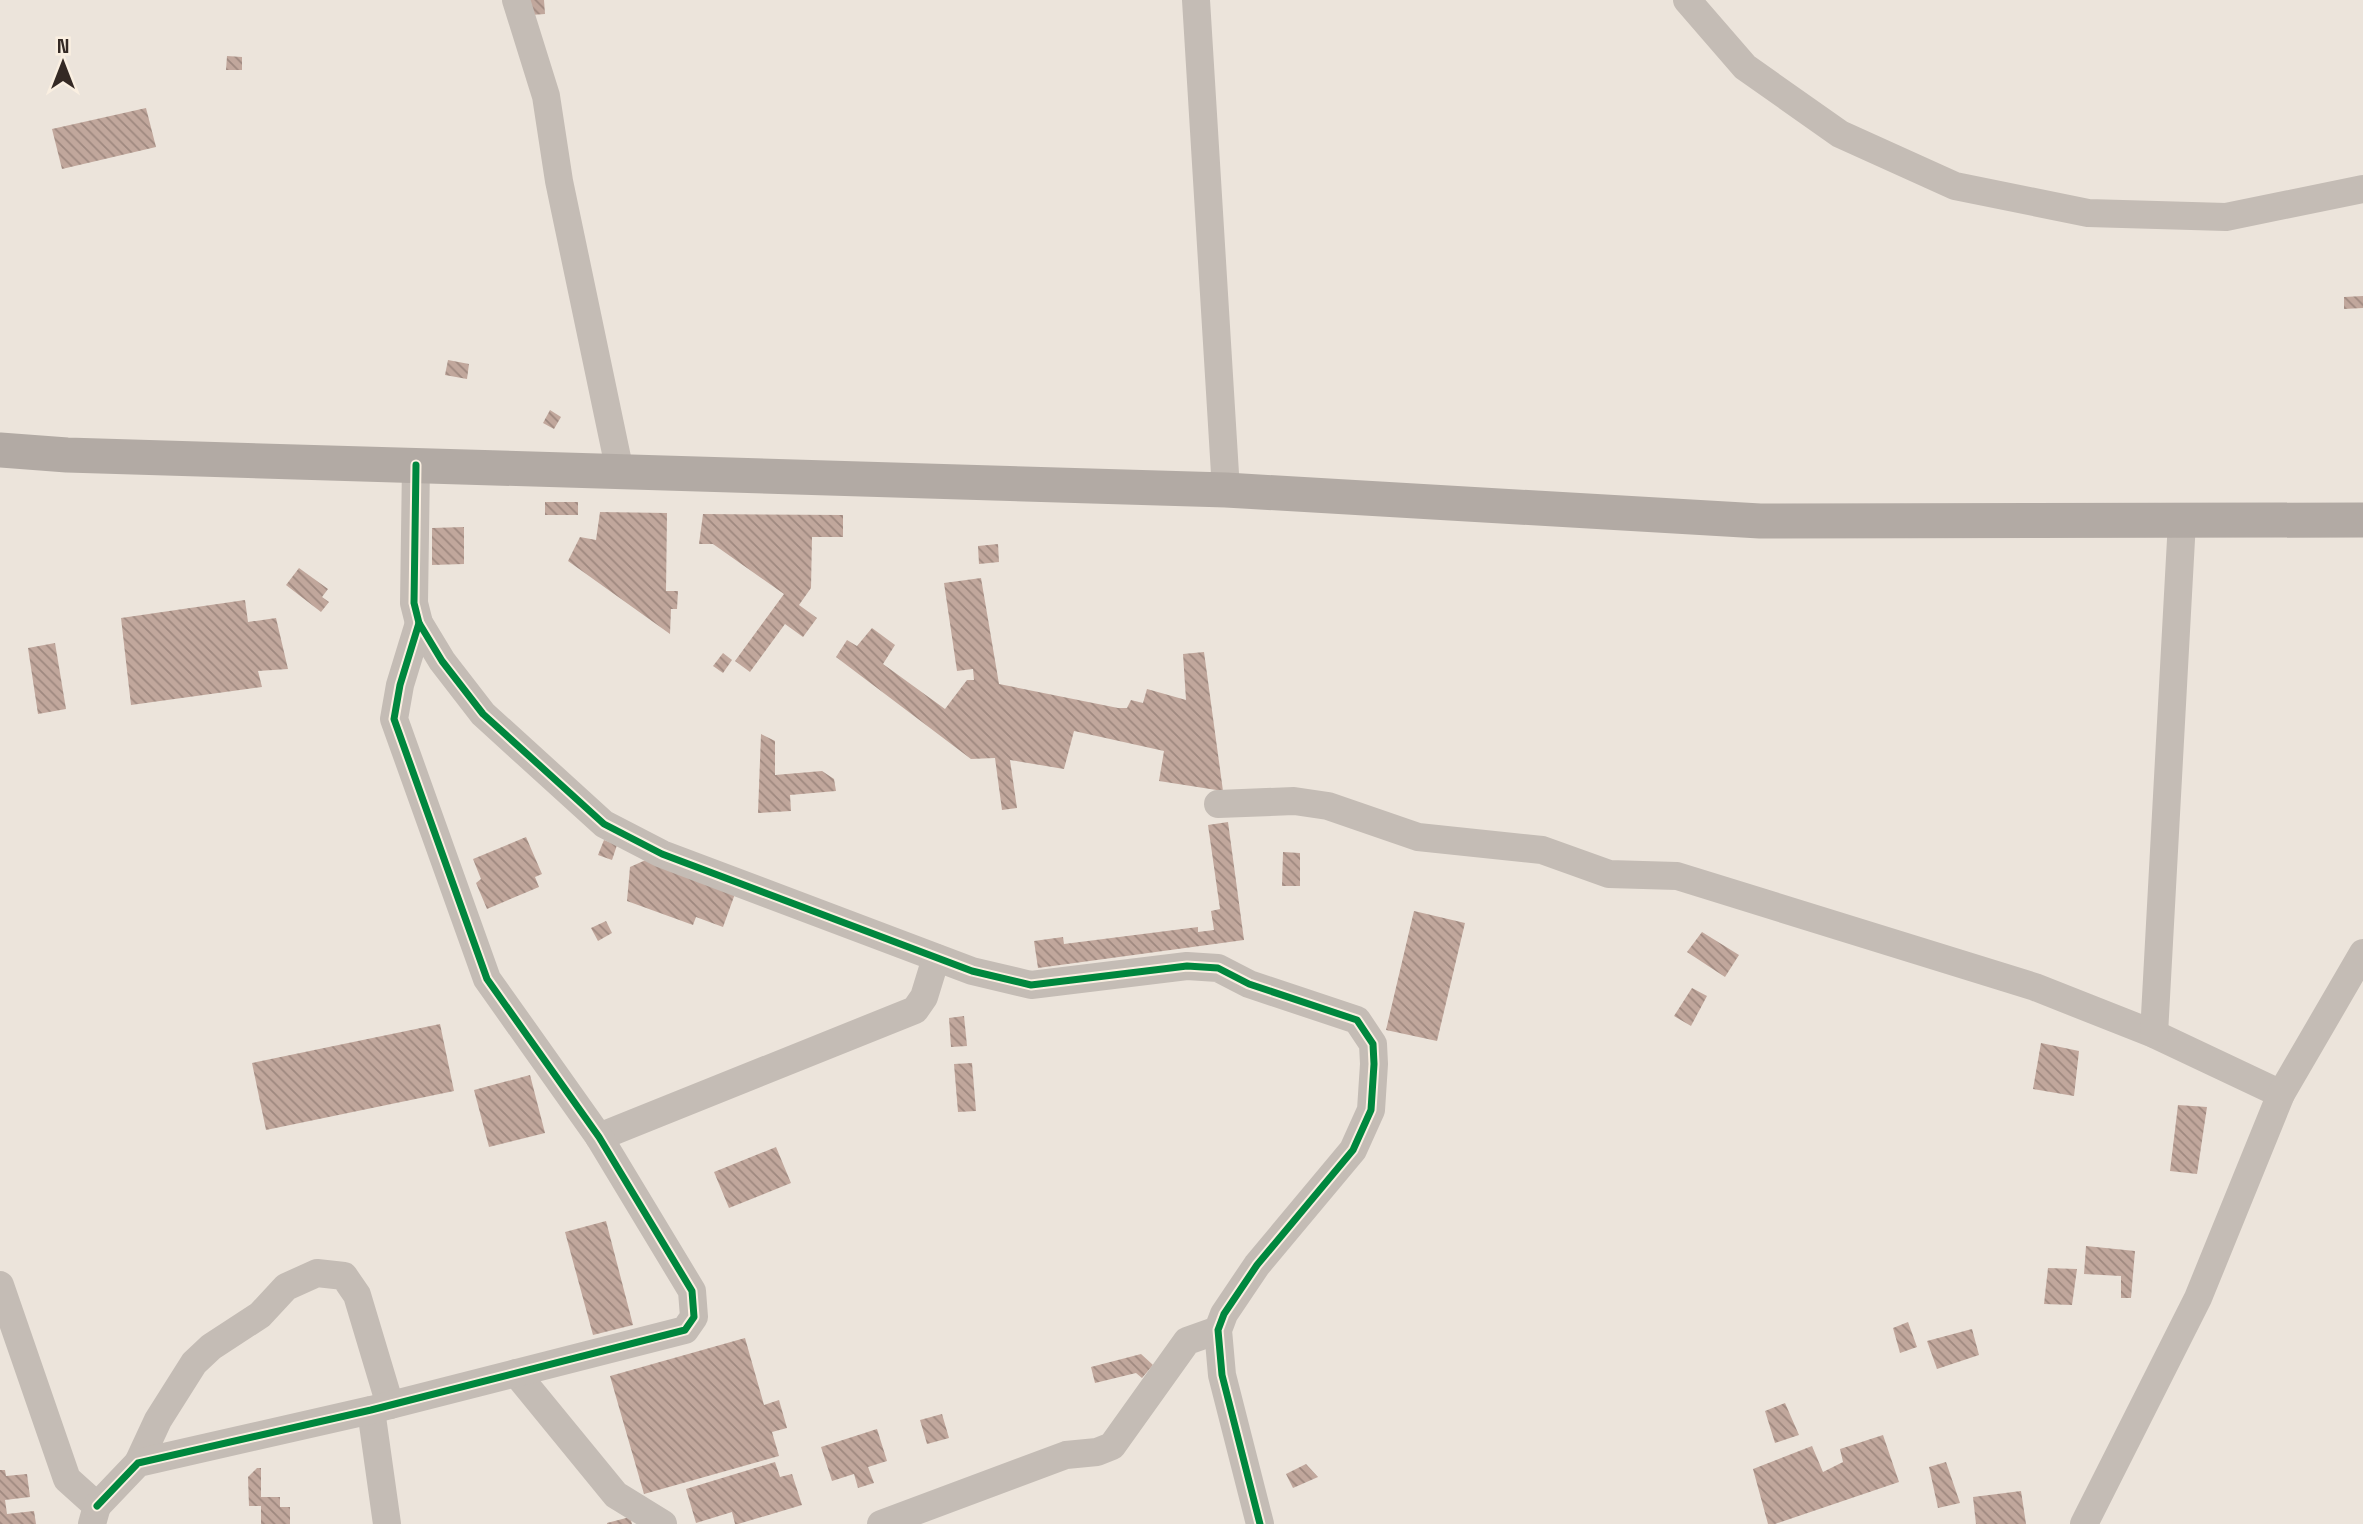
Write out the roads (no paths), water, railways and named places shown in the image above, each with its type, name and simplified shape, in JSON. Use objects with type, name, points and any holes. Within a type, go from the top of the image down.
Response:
[{"type":"main road","points":[[0,450],[81,455],[1226,490],[1760,521],[2363,520]]},
{"type":"street","points":[[516,0],[546,96],[559,181],[620,472]]},
{"type":"street","points":[[1196,0],[1226,490]]},
{"type":"street","points":[[1687,0],[1745,67],[1840,134],[1955,186],[2088,213],[2226,217],[2363,188]]},
{"type":"street","points":[[416,465],[414,603],[419,623],[442,661],[483,714],[604,824],[662,854],[972,971],[1031,985],[1186,966],[1218,968],[1249,984],[1357,1020],[1373,1044],[1371,1110],[1353,1150],[1257,1265],[1224,1314],[1218,1330],[1222,1375],[1260,1524]]},
{"type":"street","points":[[2154,1034],[2182,521]]},
{"type":"street","points":[[138,1463],[381,1407],[685,1330],[694,1317],[692,1291],[599,1137],[486,979],[394,719],[400,685],[419,623]]},
{"type":"street","points":[[1218,804],[1294,801],[1328,806],[1418,837],[1542,850],[1609,874],[1677,876],[2035,987],[2154,1034],[2281,1094]]},
{"type":"street","points":[[2084,1524],[2198,1298],[2281,1094],[2350,995],[2363,953]]},
{"type":"street","points":[[599,1137],[915,1010],[925,997],[936,958]]},
{"type":"street","points":[[0,1285],[67,1479],[95,1515],[138,1463],[158,1420],[194,1363],[211,1347],[260,1315],[286,1287],[317,1273],[344,1276],[357,1295],[381,1407],[387,1524]]},
{"type":"street","points":[[881,1524],[1066,1455],[1097,1452],[1112,1446],[1187,1341],[1218,1330]]},
{"type":"street","points":[[516,1373],[617,1494],[663,1524]]}]
